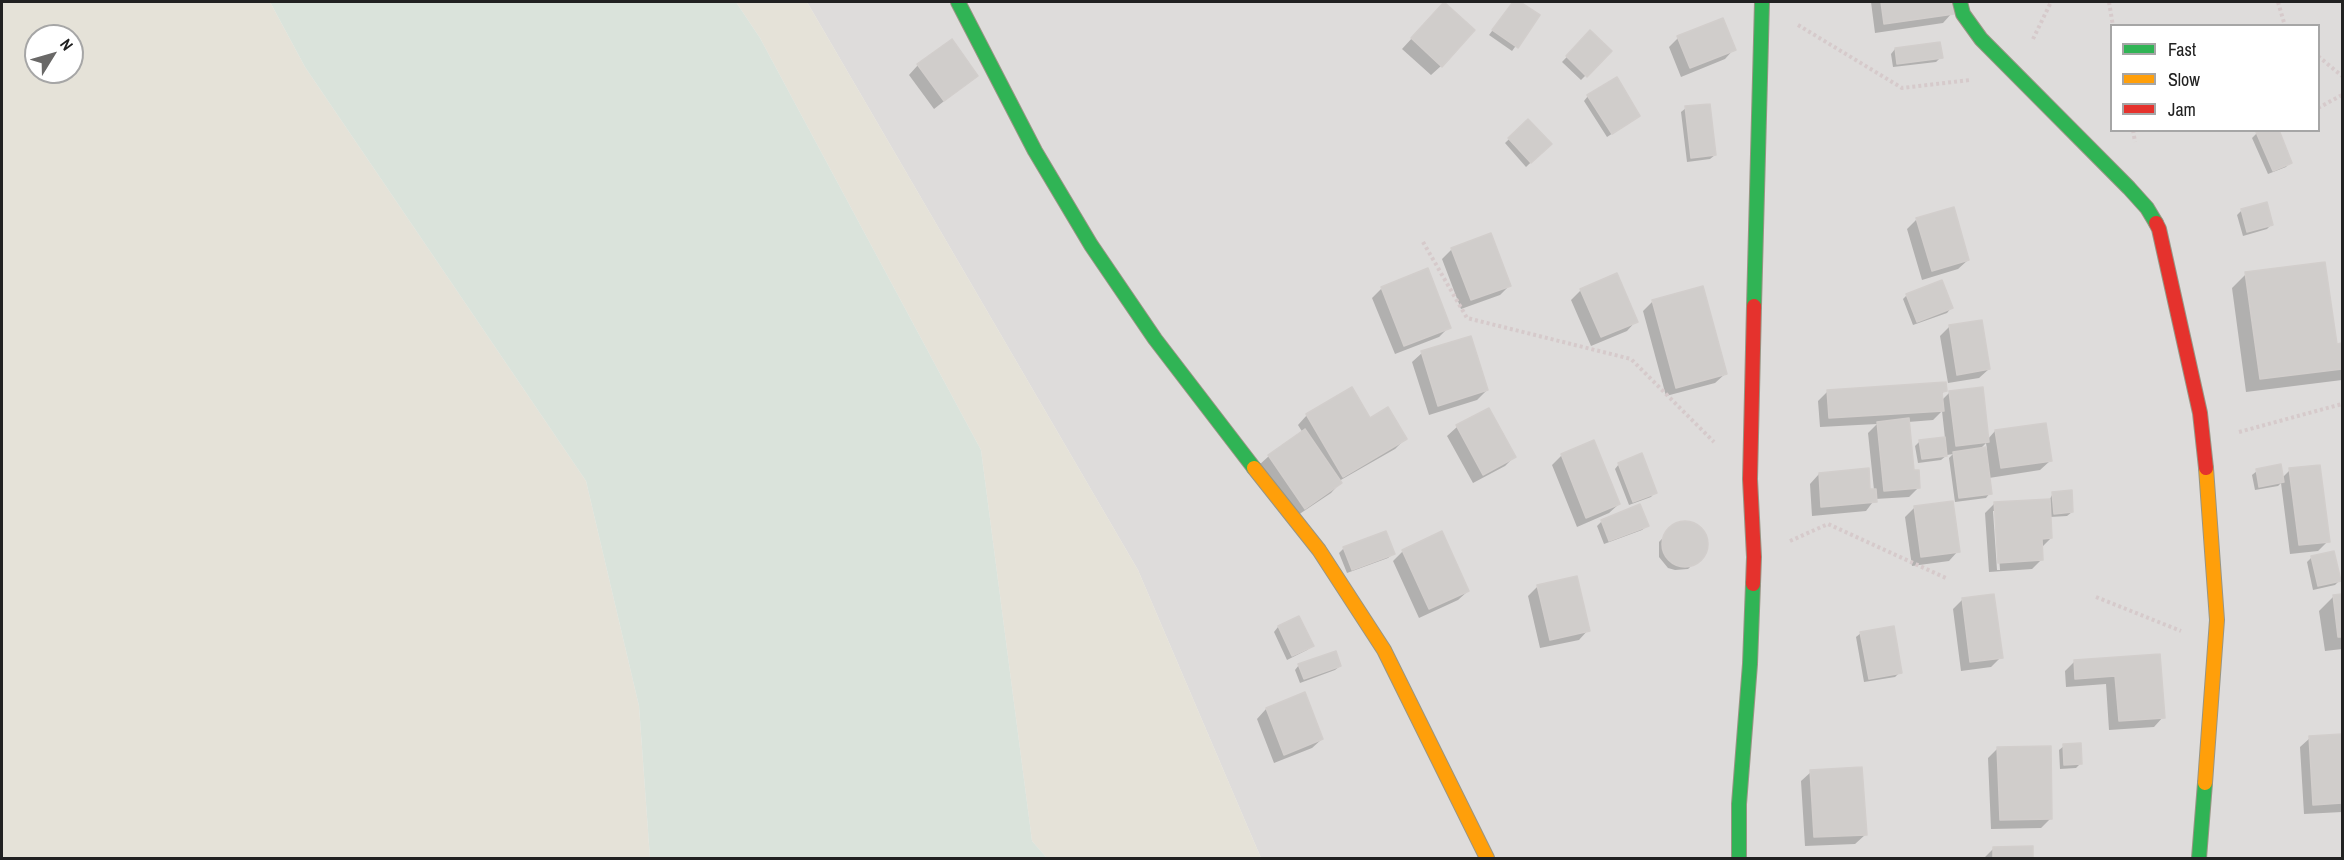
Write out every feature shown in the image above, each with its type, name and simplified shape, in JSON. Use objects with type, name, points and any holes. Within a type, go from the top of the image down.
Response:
[{"type":"street","points":[[958,2],[1035,151],[1091,245],[1155,339],[1318,550],[1364,616],[1384,650],[1486,858]]},
{"type":"street","points":[[1739,858],[1739,804],[1750,664],[1754,557],[1750,479],[1762,2]]},
{"type":"street","points":[[1960,2],[1963,14],[1981,39],[2129,188],[2147,208],[2159,229],[2205,441],[2217,620],[2199,858]]},
{"type":"path","points":[[1762,2],[1902,88],[1970,80]]},
{"type":"path","points":[[2109,2],[2113,24]]},
{"type":"path","points":[[2278,2],[2284,24]]},
{"type":"path","points":[[2320,57],[2343,75]]},
{"type":"path","points":[[2320,107],[2343,95]]},
{"type":"path","points":[[1423,242],[1467,318],[1631,359],[1718,447]]},
{"type":"path","points":[[2205,441],[2343,404]]},
{"type":"path","points":[[1754,557],[1828,524],[1948,579]]},
{"type":"path","points":[[2097,597],[2215,645]]},
{"type":"shaded area","points":[[2,2],[270,2],[305,67],[586,481],[639,706],[650,858],[2,858]]},
{"type":"shaded area","points":[[270,2],[736,2],[760,38],[981,450],[1032,841],[1047,858],[650,858],[639,706],[586,481],[305,67]]},
{"type":"shaded area","points":[[736,2],[807,2],[1138,570],[1261,858],[1047,858],[1032,841],[981,450],[760,38]]},
{"type":"shaded area","points":[[807,2],[2342,2],[2342,858],[1261,858],[1138,570]]},
{"type":"building","points":[[1444,2],[1475,30],[1442,67],[1411,38]]},
{"type":"building","points":[[1513,2],[1520,2],[1540,15],[1518,48],[1492,30]]},
{"type":"building","points":[[1881,2],[1952,2],[1954,14],[1884,24]]},
{"type":"building","points":[[1723,18],[1736,50],[1690,68],[1677,36]]},
{"type":"building","points":[[1590,30],[1612,51],[1587,77],[1566,56]]},
{"type":"building","points":[[952,39],[978,76],[944,101],[917,64]]},
{"type":"building","points":[[1940,42],[1943,58],[1897,64],[1895,48]]},
{"type":"building","points":[[1617,77],[1640,116],[1612,134],[1587,95]]},
{"type":"building","points":[[1710,104],[1716,155],[1691,158],[1685,106]]},
{"type":"building","points":[[1528,119],[1552,144],[1531,163],[1508,138]]},
{"type":"building","points":[[2256,132],[2280,132],[2292,163],[2273,171]]},
{"type":"building","points":[[2267,202],[2273,225],[2247,232],[2241,209]]},
{"type":"building","points":[[1954,207],[1969,260],[1932,271],[1916,218]]},
{"type":"building","points":[[1491,233],[1511,286],[1471,300],[1451,248]]},
{"type":"building","points":[[2325,262],[2337,344],[2342,343],[2342,369],[2260,379],[2245,272]]},
{"type":"building","points":[[1428,268],[1451,328],[1404,346],[1381,287]]},
{"type":"building","points":[[1617,273],[1638,322],[1601,337],[1580,289]]},
{"type":"building","points":[[1942,280],[1953,308],[1917,322],[1906,294]]},
{"type":"building","points":[[1703,286],[1727,374],[1676,388],[1652,300]]},
{"type":"building","points":[[1982,320],[1990,369],[1957,375],[1949,325]]},
{"type":"building","points":[[1471,336],[1488,390],[1438,406],[1421,351]]},
{"type":"building","points":[[1946,382],[1947,391],[1942,392],[1944,411],[1829,418],[1827,390]]},
{"type":"building","points":[[1352,387],[1370,418],[1388,407],[1407,439],[1343,477],[1306,414]]},
{"type":"building","points":[[1983,387],[1989,442],[1956,446],[1949,391]]},
{"type":"building","points":[[1489,408],[1516,457],[1483,475],[1456,425]]},
{"type":"building","points":[[1909,418],[1914,470],[1919,470],[1920,488],[1884,491],[1877,422]]},
{"type":"building","points":[[2046,423],[2052,461],[2001,468],[1995,430]]},
{"type":"building","points":[[1305,429],[1342,483],[1305,509],[1268,455]]},
{"type":"building","points":[[1945,437],[1947,456],[1922,459],[1919,440]]},
{"type":"building","points":[[1594,440],[1620,504],[1586,518],[1561,454]]},
{"type":"building","points":[[1986,447],[1992,494],[1959,498],[1953,452]]},
{"type":"building","points":[[1642,453],[1657,493],[1633,502],[1618,463]]},
{"type":"building","points":[[2281,464],[2284,482],[2259,487],[2256,469]]},
{"type":"building","points":[[2320,465],[2330,542],[2299,545],[2289,468]]},
{"type":"building","points":[[1869,468],[1870,489],[1876,489],[1877,502],[1821,507],[1819,473]]},
{"type":"building","points":[[2072,490],[2073,512],[2054,514],[2052,492]]},
{"type":"building","points":[[2050,499],[2052,538],[2042,539],[2043,560],[1998,563],[1994,502]]},
{"type":"building","points":[[1953,501],[1960,552],[1921,557],[1914,506]]},
{"type":"building","points":[[1640,504],[1649,526],[1609,541],[1601,520]]},
{"type":"building","points":[[1685,521],[1701,528],[1708,544],[1701,560],[1685,567],[1669,560],[1662,544],[1669,528]]},
{"type":"building","points":[[1386,531],[1395,554],[1352,570],[1343,547]]},
{"type":"building","points":[[1442,531],[1469,591],[1429,609],[1402,550]]},
{"type":"building","points":[[2334,551],[2341,581],[2318,586],[2311,556]]},
{"type":"building","points":[[1577,576],[1590,631],[1550,640],[1537,585]]},
{"type":"building","points":[[1994,594],[2003,658],[1970,662],[1962,598]]},
{"type":"building","points":[[2342,594],[2342,637],[2338,637],[2333,595]]},
{"type":"building","points":[[1299,616],[1314,646],[1292,656],[1278,626]]},
{"type":"building","points":[[1894,626],[1902,673],[1869,679],[1860,632]]},
{"type":"building","points":[[1336,651],[1341,666],[1304,679],[1298,664]]},
{"type":"building","points":[[2160,654],[2165,718],[2119,721],[2115,676],[2075,679],[2074,660]]},
{"type":"building","points":[[1305,692],[1323,739],[1284,755],[1266,708]]},
{"type":"building","points":[[2342,734],[2342,803],[2313,805],[2309,736]]},
{"type":"building","points":[[2081,743],[2082,764],[2064,765],[2063,744]]},
{"type":"building","points":[[2051,746],[2052,819],[2000,820],[1997,747]]},
{"type":"building","points":[[1862,767],[1867,835],[1814,837],[1810,770]]},
{"type":"building","points":[[2033,846],[2033,858],[1993,858],[1993,847]]},
{"type":"traffic: fast","points":[[958,2],[1035,151],[1091,245],[1155,339],[1254,468]]},
{"type":"traffic: fast","points":[[1754,306],[1762,2]]},
{"type":"traffic: fast","points":[[1960,2],[1963,14],[1981,39],[2129,188],[2147,208],[2156,223]]},
{"type":"traffic: fast","points":[[1739,858],[1739,804],[1750,664],[1753,584]]},
{"type":"traffic: fast","points":[[2199,858],[2205,783]]},
{"type":"traffic: slow","points":[[1254,468],[1319,550],[1384,650],[1487,858]]},
{"type":"traffic: slow","points":[[2205,783],[2217,620],[2206,468]]},
{"type":"traffic: jam","points":[[2156,223],[2200,413],[2206,468]]},
{"type":"traffic: jam","points":[[1753,584],[1750,479],[1754,306]]}]
